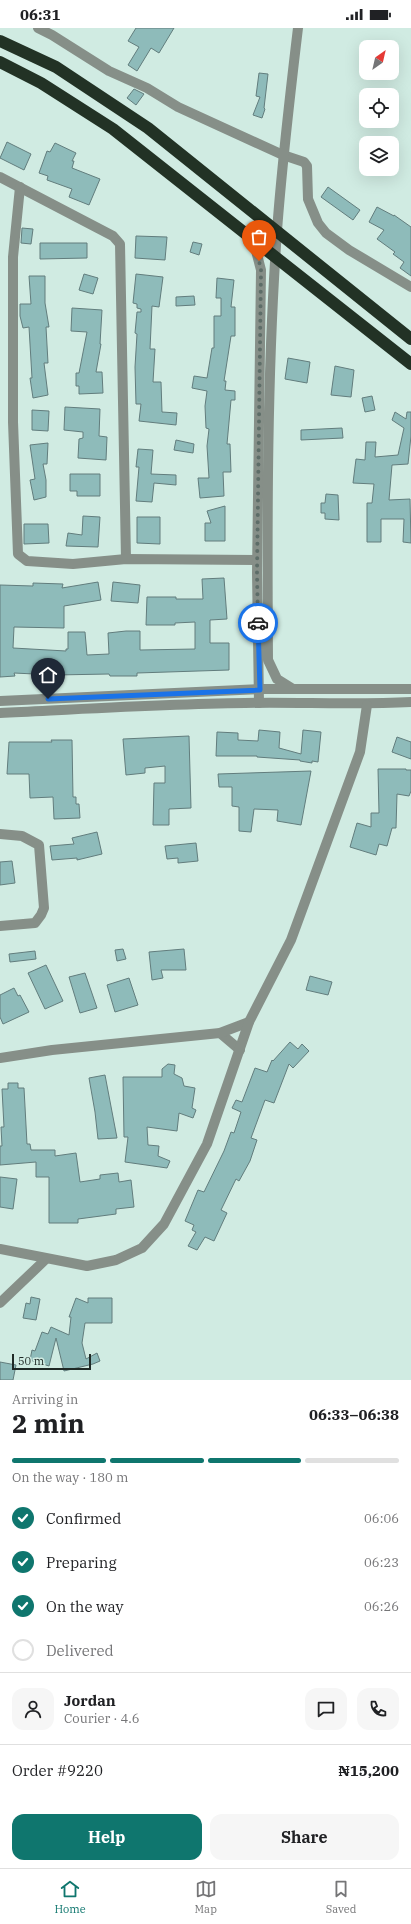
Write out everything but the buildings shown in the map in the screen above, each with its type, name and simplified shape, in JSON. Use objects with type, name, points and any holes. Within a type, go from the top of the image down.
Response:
[{"type":"highway","points":[[0,41],[56,67],[148,128],[411,339]]},
{"type":"highway","points":[[0,62],[41,83],[113,129],[411,364]]},
{"type":"street","points":[[38,28],[52,35],[109,71],[147,88],[203,119],[283,155],[300,160],[307,166],[308,199],[312,212],[326,233],[373,265],[411,287]]},
{"type":"street","points":[[293,689],[278,679],[268,660],[267,458],[275,258],[283,155],[298,28]]},
{"type":"street","points":[[0,177],[113,236],[120,244],[126,559]]},
{"type":"street","points":[[20,187],[13,257],[13,422],[18,554],[27,561],[73,564],[126,559],[257,560]]},
{"type":"street","points":[[252,239],[261,270],[257,560],[259,703]]},
{"type":"street","points":[[0,700],[293,689],[411,689]]},
{"type":"street","points":[[0,713],[128,706],[259,703],[367,704],[411,702]]},
{"type":"street","points":[[0,1249],[87,1266],[116,1260],[142,1248],[164,1224],[207,1144],[249,1022],[291,940],[360,752],[367,704]]},
{"type":"street","points":[[0,834],[22,836],[39,845],[44,908],[35,923],[0,926]]},
{"type":"street","points":[[0,1058],[52,1050],[220,1033],[249,1022]]},
{"type":"street","points":[[220,1033],[240,1050]]},
{"type":"street","points":[[0,1303],[46,1259]]},
{"type":"way so far","points":[[258,623],[257,573],[261,270],[259,261]]},
{"type":"route","points":[[48,699],[260,690],[258,623]]}]
